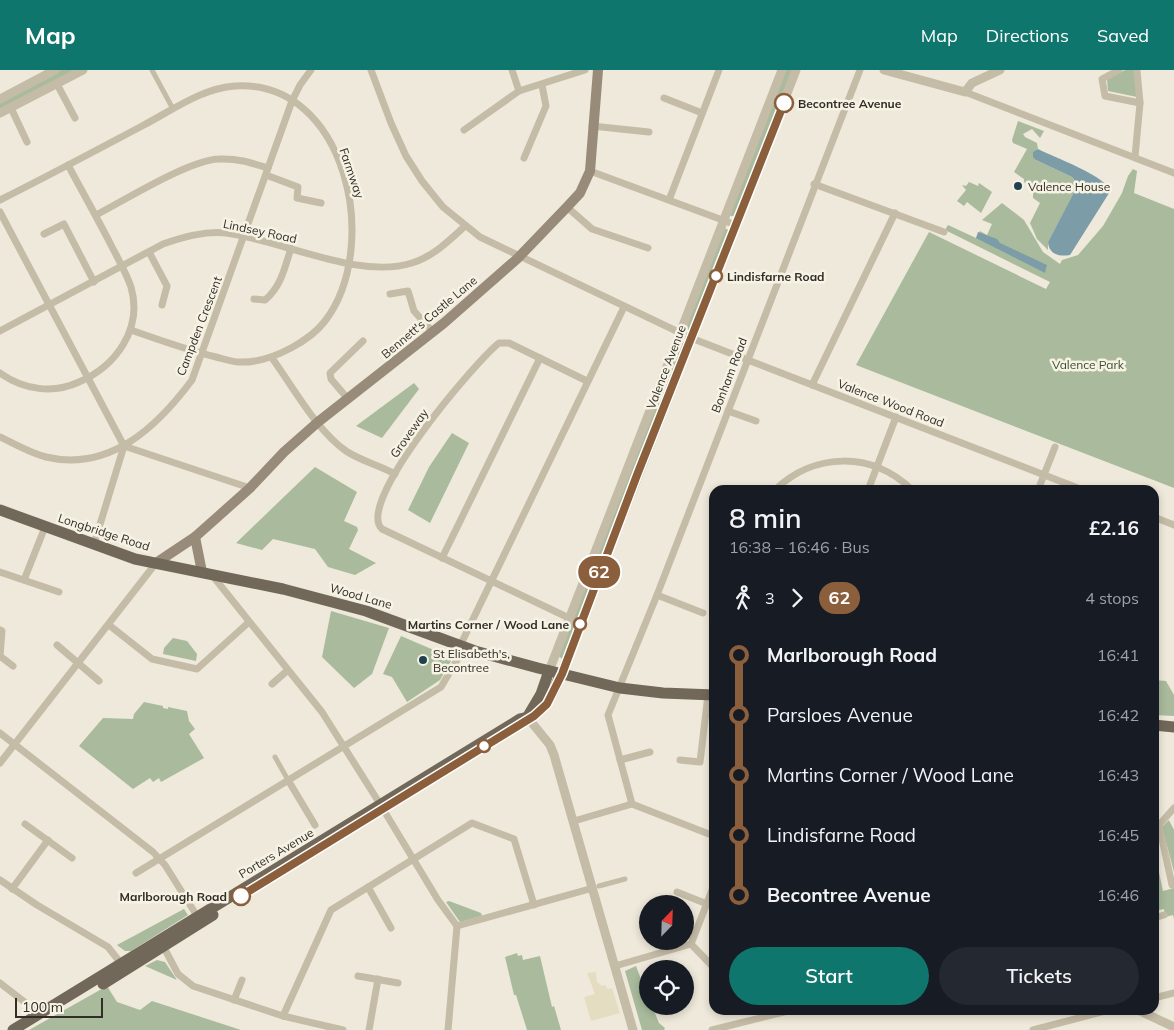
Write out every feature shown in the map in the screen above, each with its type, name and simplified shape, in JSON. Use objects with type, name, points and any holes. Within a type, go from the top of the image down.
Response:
[{"type":"main road","name":"Bennett's Castle Lane","points":[[156,563],[195,537],[250,488],[284,452],[318,422],[433,332],[518,258],[580,193],[590,171],[592,126],[598,70]]},
{"type":"main road","name":"Longbridge Road","points":[[0,510],[135,559],[207,573]]},
{"type":"main road","points":[[195,537],[207,573]]},
{"type":"main road","name":"Wood Lane","points":[[207,573],[366,611],[462,647],[549,671],[620,688],[663,693],[709,695]]},
{"type":"main road","points":[[528,718],[541,694],[549,671]]},
{"type":"main road","name":"Porters Avenue","points":[[22,1030],[238,898],[520,719],[534,716],[547,704],[562,674]]},
{"type":"main road","points":[[1159,726],[1174,727]]},
{"type":"main road","name":"Porters Avenue","points":[[162,943],[197,916],[382,806]]},
{"type":"main road","name":"Porters Avenue","points":[[13,1030],[124,967]]},
{"type":"street","points":[[0,99],[55,70]]},
{"type":"street","points":[[0,113],[83,70]]},
{"type":"street","points":[[152,70],[173,109]]},
{"type":"street","name":"Campden Crescent","points":[[0,437],[44,456],[60,459],[87,459],[124,446],[150,429],[172,408],[192,380],[203,354],[292,101],[300,85],[311,70]]},
{"type":"street","points":[[371,70],[406,156],[442,207],[464,227],[518,258],[691,338]]},
{"type":"street","points":[[512,70],[519,91]]},
{"type":"street","points":[[464,130],[519,91],[585,70]]},
{"type":"street","points":[[669,200],[719,70]]},
{"type":"street","name":"Valence Avenue","points":[[549,671],[782,70]]},
{"type":"street","name":"Valence Avenue","points":[[562,674],[796,70]]},
{"type":"street","name":"Bonham Road","points":[[632,804],[608,715],[657,595],[814,184],[860,70]]},
{"type":"street","points":[[884,70],[965,92],[1174,173]]},
{"type":"street","points":[[965,92],[972,83],[1000,70]]},
{"type":"street","points":[[1119,70],[1102,79],[1105,96],[1140,103]]},
{"type":"street","points":[[1135,157],[1140,103],[1137,70]]},
{"type":"street","points":[[57,84],[75,118]]},
{"type":"street","points":[[524,158],[546,106],[542,85]]},
{"type":"street","name":"Farmway","points":[[0,200],[208,92],[235,86],[262,88],[292,101],[320,127],[343,173],[353,211],[354,236],[350,263],[340,296],[324,323],[302,342],[272,358],[239,363],[203,354],[130,330]]},
{"type":"street","points":[[664,98],[702,113]]},
{"type":"street","points":[[11,108],[27,142]]},
{"type":"street","points":[[592,126],[649,132]]},
{"type":"street","points":[[96,215],[188,167],[217,159],[242,160],[298,187],[297,198],[321,203]]},
{"type":"street","points":[[0,373],[18,384],[49,390],[73,385],[88,378],[112,361],[124,345],[130,330],[134,312],[133,297],[122,267],[68,165]]},
{"type":"street","points":[[590,171],[736,225]]},
{"type":"street","points":[[814,184],[944,232]]},
{"type":"street","points":[[567,207],[592,229],[648,248]]},
{"type":"street","points":[[0,212],[124,446],[250,488]]},
{"type":"street","points":[[812,385],[895,213]]},
{"type":"street","points":[[44,234],[64,224],[94,282]]},
{"type":"street","name":"Lindsey Road","points":[[0,331],[149,252],[186,236],[220,233],[245,237],[380,269],[413,263],[444,246],[464,227]]},
{"type":"street","points":[[254,299],[265,300],[280,283],[291,248]]},
{"type":"street","points":[[149,252],[167,286],[162,305]]},
{"type":"street","points":[[390,294],[408,291],[414,311],[433,332]]},
{"type":"street","points":[[136,873],[441,687],[462,647],[490,582],[624,307]]},
{"type":"street","name":"Valence Wood Road","points":[[691,338],[1071,485]]},
{"type":"street","points":[[348,399],[331,379],[330,374],[363,340]]},
{"type":"street","name":"Groveway","points":[[569,618],[490,582],[379,526],[377,517],[395,474],[409,450],[445,403],[499,343],[509,343],[587,381]]},
{"type":"street","points":[[272,358],[318,422],[338,445],[348,452],[395,474]]},
{"type":"street","points":[[442,558],[540,358]]},
{"type":"street","points":[[728,411],[756,421]]},
{"type":"street","points":[[870,485],[896,417]]},
{"type":"street","points":[[94,544],[124,446]]},
{"type":"street","points":[[1040,485],[1055,447]]},
{"type":"street","points":[[782,485],[800,471],[822,463],[855,461],[877,467],[897,477],[906,485]]},
{"type":"street","points":[[1159,519],[1174,525]]},
{"type":"street","points":[[24,580],[45,527]]},
{"type":"street","points":[[0,762],[156,563]]},
{"type":"street","points":[[0,572],[59,592]]},
{"type":"street","points":[[207,573],[227,594],[322,712],[382,806],[438,900],[457,926],[448,1030]]},
{"type":"street","points":[[227,594],[237,579]]},
{"type":"street","points":[[657,595],[703,613]]},
{"type":"street","points":[[108,625],[152,659],[197,669],[249,622]]},
{"type":"street","points":[[0,630],[2,631],[0,656],[13,666]]},
{"type":"street","points":[[57,645],[99,681]]},
{"type":"street","points":[[272,684],[288,670]]},
{"type":"street","points":[[680,760],[700,762],[709,707]]},
{"type":"street","points":[[528,718],[550,745],[554,755],[596,887],[633,1030]]},
{"type":"street","points":[[0,732],[159,859],[197,916]]},
{"type":"street","points":[[620,760],[650,752]]},
{"type":"street","points":[[275,757],[315,825]]},
{"type":"street","points":[[574,821],[632,804],[709,834]]},
{"type":"street","points":[[1159,821],[1174,808]]},
{"type":"street","points":[[283,1016],[331,910],[472,823],[514,840],[534,905]]},
{"type":"street","points":[[25,824],[72,858]]},
{"type":"street","points":[[1159,835],[1172,885]]},
{"type":"street","points":[[12,888],[48,840]]},
{"type":"street","points":[[457,926],[625,878]]},
{"type":"street","points":[[0,880],[108,947],[124,967]]},
{"type":"street","points":[[368,887],[391,928]]},
{"type":"street","points":[[677,892],[707,904]]},
{"type":"street","points":[[694,936],[709,899]]},
{"type":"street","points":[[1159,916],[1164,915]]},
{"type":"street","points":[[162,943],[184,980],[234,1000],[283,1016],[343,1030]]},
{"type":"street","points":[[694,947],[709,963]]},
{"type":"street","points":[[615,966],[670,950]]},
{"type":"street","points":[[358,976],[398,983]]},
{"type":"street","points":[[369,1030],[378,979]]},
{"type":"street","points":[[234,1000],[242,980]]},
{"type":"street","points":[[0,983],[40,1014]]},
{"type":"street","points":[[1159,997],[1174,993]]},
{"type":"street","points":[[712,1030],[772,1015]]},
{"type":"street","points":[[1033,1030],[1090,1015]]},
{"type":"street","points":[[1149,1015],[1174,1027]]},
{"type":"green space","points":[[60,70],[76,70],[0,110],[0,102]]},
{"type":"green space","points":[[785,70],[794,70],[736,217],[728,215]]},
{"type":"green space","points":[[1125,70],[1135,70],[1137,97],[1108,91],[1107,79]]},
{"type":"green space","points":[[1018,121],[1044,131],[1040,138],[1032,129],[1023,134],[1037,143],[1038,149],[1034,152],[1036,160],[1072,177],[1078,186],[1048,242],[1048,250],[1037,239],[1030,223],[1040,203],[1033,198],[1033,190],[1024,182],[1024,179],[1014,172],[1027,149],[1013,143],[1012,140]]},
{"type":"green space","name":"Valence Park","points":[[1133,169],[1137,171],[1134,193],[1174,209],[1174,488],[856,365],[929,232],[1046,289],[1050,282],[945,230],[948,225],[976,238],[980,231],[987,235],[992,224],[982,220],[1002,203],[1024,220],[1043,252],[1060,264],[1062,260],[1078,255],[1103,226]]},
{"type":"green space","points":[[969,182],[978,186],[979,183],[992,192],[981,213],[967,202],[964,206],[957,201],[966,190],[962,185],[966,186]]},
{"type":"green space","points":[[724,228],[731,231],[691,331],[685,329]]},
{"type":"green space","points":[[680,340],[687,343],[564,660],[558,656]]},
{"type":"green space","points":[[414,383],[419,389],[382,438],[356,426]]},
{"type":"green space","points":[[452,433],[469,443],[430,523],[408,510],[429,467]]},
{"type":"green space","points":[[315,467],[357,492],[344,521],[357,527],[358,530],[349,549],[376,563],[355,575],[328,567],[315,549],[273,539],[262,550],[236,543]]},
{"type":"green space","points":[[331,611],[389,628],[372,674],[354,688],[322,657]]},
{"type":"green space","points":[[401,636],[450,657],[451,661],[440,680],[407,702],[392,677],[383,674]]},
{"type":"green space","points":[[173,638],[187,641],[197,654],[196,661],[163,654],[164,648]]},
{"type":"green space","points":[[1159,680],[1166,681],[1174,695],[1174,716],[1159,715]]},
{"type":"green space","points":[[144,702],[163,706],[163,708],[168,709],[168,707],[187,711],[189,721],[195,729],[189,734],[204,758],[161,782],[159,778],[153,782],[150,778],[133,789],[79,746],[103,718],[133,719],[134,714]]},
{"type":"green space","points":[[1169,820],[1174,830],[1174,872],[1162,827]]},
{"type":"green space","points":[[1159,872],[1163,891],[1174,888],[1174,919],[1173,915],[1165,917],[1164,909],[1159,910]]},
{"type":"green space","points":[[449,901],[481,913],[482,916],[460,922],[446,902]]},
{"type":"green space","points":[[184,909],[188,915],[131,951],[125,951],[117,945]]},
{"type":"green space","points":[[517,953],[518,956],[522,955],[523,960],[540,956],[552,1007],[554,1006],[561,1030],[527,1030],[516,995],[514,995],[505,957]]},
{"type":"green space","points":[[157,960],[165,962],[177,980],[145,966]]},
{"type":"green space","points":[[636,966],[639,974],[639,1015],[656,1015],[659,1023],[665,1028],[664,1030],[642,1030],[625,971]]},
{"type":"green space","points":[[107,986],[117,1002],[140,1010],[152,1001],[241,1030],[29,1030]]},
{"type":"shaded area","points":[[596,972],[597,982],[602,986],[605,985],[608,989],[612,988],[620,1013],[591,1021],[584,997],[595,994],[587,973]]},
{"type":"water","points":[[1038,149],[1088,172],[1111,190],[1070,255],[1062,256],[1055,254],[1050,249],[1048,242],[1078,185],[1072,177],[1036,160],[1033,157],[1033,152]]},
{"type":"water","points":[[978,232],[997,239],[1000,243],[1047,265],[1045,273],[976,238]]},
{"type":"bus line","name":"62","points":[[241,896],[534,716],[547,704],[562,674],[582,616],[784,103]]},
{"type":"place","name":"Becontree Avenue","points":[[784,103]]},
{"type":"place","name":"Valence House","points":[[1018,186]]},
{"type":"place","name":"Lindisfarne Road","points":[[716,276]]},
{"type":"place","name":"Martins Corner / Wood Lane","points":[[580,624]]},
{"type":"place","name":"St Elisabeth's, Becontree","points":[[423,660]]},
{"type":"place","name":"Marlborough Road","points":[[241,896]]}]
